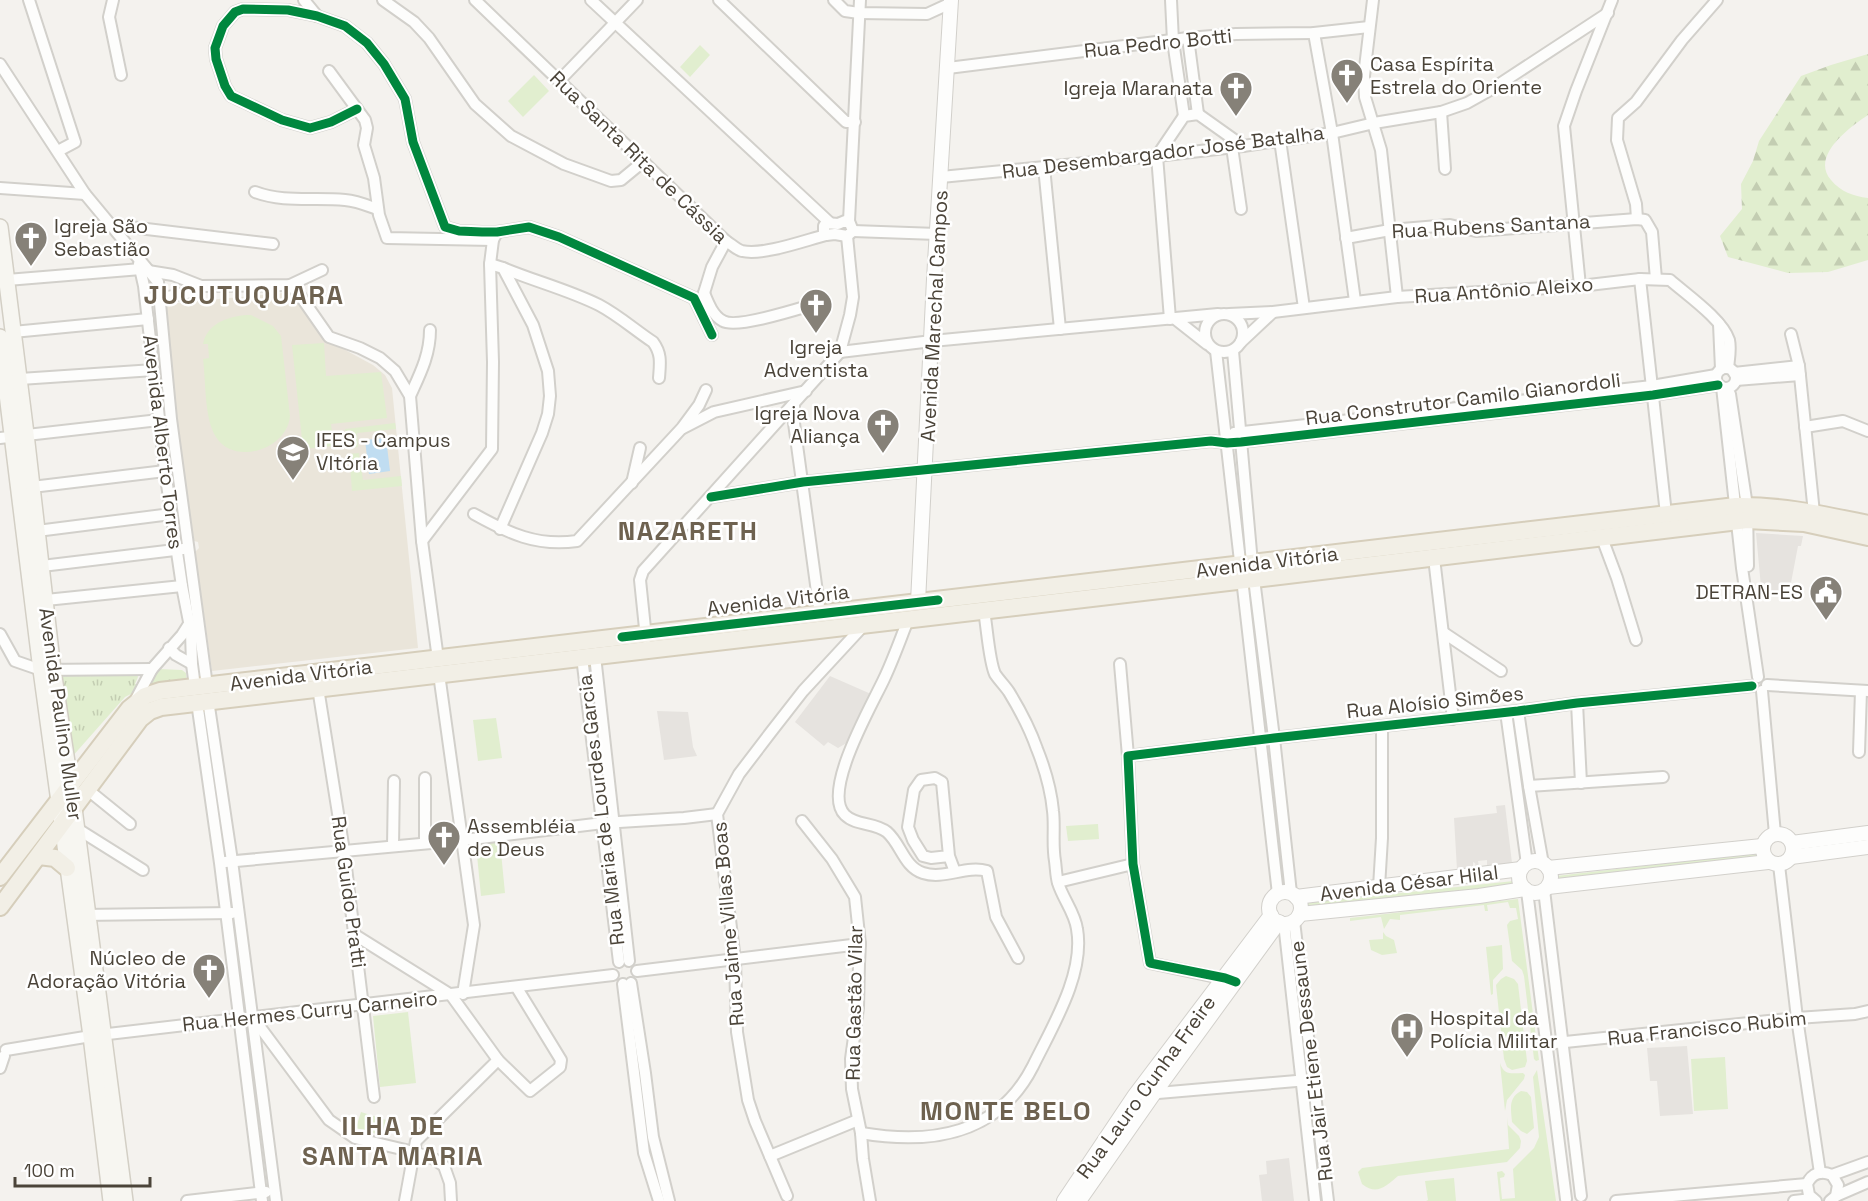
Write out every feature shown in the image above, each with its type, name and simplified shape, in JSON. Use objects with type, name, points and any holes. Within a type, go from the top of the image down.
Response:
[{"type":"main road","name":"Avenida Paulino Muller","points":[[0,227],[7,280],[7,334],[13,436],[47,670],[60,798],[70,826],[97,1035],[113,1164],[111,1201]]},
{"type":"main road","name":"Avenida Paulino Muller","points":[[7,334],[20,379],[13,436],[32,487],[46,600],[47,670],[75,808]]},
{"type":"main road","name":"Avenida Vitória","points":[[0,877],[134,704],[153,693],[202,694],[318,688],[438,666],[589,657],[646,642],[820,614],[918,602],[1247,572],[1434,558],[1602,538],[1742,514],[1765,506],[1868,524]]},
{"type":"main road","name":"Avenida Vitória","points":[[0,907],[39,855],[70,826],[75,808],[144,714],[155,708],[202,694],[646,642],[838,628],[984,611],[1666,513],[1742,514],[1804,523],[1868,537]]},
{"type":"main road","points":[[900,621],[912,615],[917,609],[918,602]]},
{"type":"main road","name":"Avenida Paulino Muller","points":[[70,826],[67,868],[81,915]]},
{"type":"main road","points":[[39,855],[55,858],[67,868]]},
{"type":"main road","name":"Avenida Paulino Muller","points":[[113,1164],[125,1201]]},
{"type":"street","points":[[28,0],[75,142],[58,151]]},
{"type":"street","points":[[113,0],[109,17],[121,75]]},
{"type":"street","points":[[304,0],[317,16]]},
{"type":"street","points":[[383,0],[414,22],[429,38],[475,104],[511,136],[564,164],[611,181],[621,180],[644,161]]},
{"type":"street","name":"Rua Santa Rita de Cássia","points":[[475,0],[726,241],[741,251],[759,251],[850,230]]},
{"type":"street","points":[[591,0],[829,222],[850,230],[937,234]]},
{"type":"street","points":[[559,81],[637,0]]},
{"type":"street","points":[[719,0],[846,122],[855,122]]},
{"type":"street","points":[[834,0],[845,10],[859,13],[927,14],[943,22],[949,30]]},
{"type":"street","points":[[646,642],[641,575],[840,352],[853,297],[850,230],[860,0]]},
{"type":"street","points":[[1171,0],[1173,41],[1184,116],[1157,156],[1172,318],[1212,348],[1225,353],[1233,351],[1273,312]]},
{"type":"street","points":[[1372,0],[1364,76],[1365,97],[1381,150],[1397,297]]},
{"type":"street","points":[[1580,286],[1564,126],[1612,0]]},
{"type":"street","points":[[1656,279],[1652,232],[1645,220],[1637,219],[1636,204],[1617,140],[1618,118],[1636,102],[1682,40],[1717,0]]},
{"type":"street","points":[[927,14],[951,2]]},
{"type":"street","name":"Avenida Marechal Campos","points":[[918,602],[951,2]]},
{"type":"street","points":[[357,109],[331,122],[310,128],[282,120],[231,96],[218,70],[214,48],[222,26],[235,12],[243,9],[288,10],[317,16],[345,26],[362,38],[376,53],[405,99],[413,142],[445,227],[495,236]]},
{"type":"street","name":"Rua Desembargador José Batalha","points":[[941,177],[1237,147],[1332,133],[1374,123],[1441,112],[1467,103],[1492,89],[1608,13]]},
{"type":"street","name":"Rua Pedro Botti","points":[[948,68],[1188,38],[1236,34],[1314,33],[1369,27]]},
{"type":"street","points":[[1314,33],[1332,133],[1355,301]]},
{"type":"street","points":[[1188,38],[1198,114],[1237,147],[1241,209]]},
{"type":"street","name":"Avenida Alberto Torres","points":[[0,64],[85,194],[113,225],[145,270],[158,282],[171,419],[189,548],[192,664],[202,694]]},
{"type":"street","points":[[328,71],[365,120],[367,128],[364,145],[374,178],[377,208],[387,238],[495,236],[511,229],[529,227],[559,237],[699,296],[724,322],[749,322],[815,304]]},
{"type":"street","points":[[1441,112],[1445,169]]},
{"type":"street","points":[[1184,116],[1198,114]]},
{"type":"street","points":[[1280,140],[1304,308]]},
{"type":"street","points":[[1044,167],[1060,329]]},
{"type":"street","points":[[0,188],[85,194]]},
{"type":"street","points":[[255,192],[285,200],[344,200],[377,208]]},
{"type":"street","name":"Rua Rubens Santana","points":[[1346,238],[1390,230],[1450,225],[1476,231],[1637,219]]},
{"type":"street","points":[[826,234],[824,226],[829,222]]},
{"type":"street","points":[[113,225],[273,244]]},
{"type":"street","points":[[422,541],[492,449],[493,362],[490,264],[495,236]]},
{"type":"street","points":[[712,335],[699,296],[726,241]]},
{"type":"street","points":[[490,264],[602,307],[653,342],[659,350],[661,360],[659,378]]},
{"type":"street","points":[[500,529],[542,433],[548,414],[550,396],[548,371],[533,325],[503,268]]},
{"type":"street","points":[[7,280],[145,270],[173,275],[201,286],[290,285],[322,270]]},
{"type":"street","name":"Avenida Alberto Torres","points":[[145,270],[144,286],[165,471],[182,586],[202,694]]},
{"type":"street","points":[[1640,279],[1666,513]]},
{"type":"street","name":"Rua Antônio Aleixo","points":[[840,352],[1172,318],[1273,312],[1397,297],[1580,286],[1640,279],[1670,280],[1719,324],[1742,514],[1742,568],[1760,685],[1775,834]]},
{"type":"street","points":[[290,285],[299,294],[329,337],[380,358],[395,371],[410,396],[422,541],[474,925],[463,993]]},
{"type":"street","points":[[144,286],[156,299],[159,299],[191,292],[201,286]]},
{"type":"street","points":[[1241,342],[1243,328],[1240,322],[1223,314],[1211,318],[1204,330],[1212,348],[1274,738],[1288,895]]},
{"type":"street","points":[[7,334],[148,318]]},
{"type":"street","points":[[410,396],[426,362],[430,345],[430,330]]},
{"type":"street","points":[[1791,334],[1799,370],[1814,513]]},
{"type":"street","points":[[1233,351],[1247,572],[1262,739],[1288,895],[1300,904],[1286,919]]},
{"type":"street","points":[[20,379],[154,370]]},
{"type":"street","name":"Rua Construtor Camilo Gianordoli","points":[[711,497],[803,483],[1211,441],[1652,390],[1726,378],[1799,370]]},
{"type":"street","points":[[474,514],[515,536],[552,543],[577,541],[682,428],[699,405],[706,390]]},
{"type":"street","points":[[682,428],[714,412],[806,391]]},
{"type":"street","points":[[794,405],[794,423],[820,614]]},
{"type":"street","points":[[13,436],[159,420]]},
{"type":"street","points":[[778,420],[794,423]]},
{"type":"street","points":[[1805,427],[1843,421],[1868,431]]},
{"type":"street","points":[[631,484],[640,448]]},
{"type":"street","points":[[32,487],[165,471]]},
{"type":"street","points":[[37,531],[171,514]]},
{"type":"street","points":[[1602,538],[1636,640]]},
{"type":"street","points":[[42,566],[189,548]]},
{"type":"street","points":[[1434,558],[1453,719]]},
{"type":"street","points":[[46,600],[182,586]]},
{"type":"street","points":[[861,1133],[888,1138],[943,1136],[990,1117],[1009,1100],[1027,1077],[1055,1021],[1077,963],[1079,949],[1077,927],[1058,882],[1053,849],[1053,811],[1048,784],[1038,750],[1026,723],[995,672],[984,611]]},
{"type":"street","points":[[900,621],[884,679],[853,744],[841,775],[837,799],[844,815],[887,832],[916,870],[936,875],[976,868],[987,871],[996,917],[1018,958]]},
{"type":"street","name":"Rua Jaime Villas Boas","points":[[787,1196],[748,1100],[737,1032],[735,960],[717,814],[739,774],[771,732],[803,691],[864,625]]},
{"type":"street","points":[[838,628],[842,650]]},
{"type":"street","points":[[134,704],[152,669],[169,648],[191,631]]},
{"type":"street","points":[[1444,633],[1501,671]]},
{"type":"street","points":[[0,634],[15,661],[47,670],[152,669]]},
{"type":"street","points":[[169,648],[192,664]]},
{"type":"street","name":"Rua Maria de Lourdes Garcia","points":[[589,657],[615,823],[624,961]]},
{"type":"street","name":"Rua Maria de Lourdes Garcia","points":[[589,657],[603,823],[624,961]]},
{"type":"street","points":[[1120,664],[1128,759],[1133,864],[1150,963],[1231,980]]},
{"type":"street","name":"Rua Aloísio Simões","points":[[1128,759],[1262,739],[1453,719],[1577,703],[1760,685],[1865,691]]},
{"type":"street","name":"Rua Guido Pratti","points":[[318,688],[344,851],[374,1097]]},
{"type":"street","points":[[1859,752],[1865,691]]},
{"type":"street","points":[[187,1201],[275,1196],[232,861],[202,694]]},
{"type":"street","points":[[202,694],[238,1018],[261,1197]]},
{"type":"street","points":[[1577,703],[1581,783]]},
{"type":"street","points":[[1506,712],[1524,866],[1519,880],[1526,890],[1565,1200],[1576,1196],[1584,1199],[1546,889],[1551,878],[1546,866],[1529,786],[1518,711]]},
{"type":"street","points":[[1378,887],[1382,838],[1382,726]]},
{"type":"street","points":[[1529,786],[1663,777]]},
{"type":"street","points":[[425,778],[425,843]]},
{"type":"street","points":[[949,856],[931,858],[923,856],[910,834],[908,827],[913,797],[916,784],[921,780],[934,778],[942,782],[949,856],[955,872]]},
{"type":"street","points":[[393,846],[394,781]]},
{"type":"street","points":[[88,790],[129,824]]},
{"type":"street","points":[[220,863],[464,840],[603,823],[717,814]]},
{"type":"street","name":"Rua Gastão Vilar","points":[[802,821],[854,893],[860,944],[858,1008],[851,1059],[852,1089],[861,1133],[870,1201]]},
{"type":"street","points":[[70,826],[143,870]]},
{"type":"street","points":[[1820,1173],[1797,1018],[1783,856],[1785,836],[1775,834],[1768,837],[1762,846],[1763,855],[1783,856],[1868,833]]},
{"type":"street","points":[[1524,866],[1536,861],[1546,866],[1762,846]]},
{"type":"street","points":[[1526,890],[1536,893],[1546,889],[1783,856],[1868,847]]},
{"type":"street","points":[[1058,882],[1133,864]]},
{"type":"street","name":"Avenida César Hilal","points":[[1288,895],[1378,887],[1524,866]]},
{"type":"street","name":"Avenida César Hilal","points":[[1286,919],[1526,890]]},
{"type":"street","name":"Rua Lauro Cunha Freire","points":[[1064,1201],[1135,1095],[1231,980],[1286,919],[1270,902],[1288,895]]},
{"type":"street","points":[[81,915],[238,912]]},
{"type":"street","name":"Rua Jair Etiene Dessaune","points":[[1286,919],[1308,1080],[1328,1201]]},
{"type":"street","points":[[355,935],[451,995],[498,1060],[530,1091],[560,1067],[561,1060],[518,987]]},
{"type":"street","points":[[637,971],[860,944]]},
{"type":"street","points":[[624,961],[634,964],[637,971],[635,980],[627,983],[614,979],[612,972],[616,964],[624,961]]},
{"type":"street","name":"Rua Hermes Curry Carneiro","points":[[3,1052],[97,1035],[613,975]]},
{"type":"street","name":"Rua Lauro Cunha Freire","points":[[1079,1201],[1231,980]]},
{"type":"street","points":[[627,983],[644,1154],[659,1201]]},
{"type":"street","points":[[627,983],[645,1073],[652,1137],[669,1201]]},
{"type":"street","name":"Rua Francisco Rubim","points":[[1546,1044],[1868,1011]]},
{"type":"street","points":[[252,1016],[329,1120],[355,1138],[434,1158],[444,1166],[450,1183],[451,1201]]},
{"type":"street","points":[[0,1068],[3,1052]]},
{"type":"street","points":[[405,1201],[416,1141],[498,1060]]},
{"type":"street","points":[[1135,1095],[1308,1080]]},
{"type":"street","name":"Rua Jair Etiene Dessaune","points":[[1308,1080],[1316,1201]]},
{"type":"street","points":[[771,1156],[858,1120]]},
{"type":"street","points":[[1814,1200],[1807,1190],[1814,1175],[1820,1173],[1832,1175],[1868,1162]]},
{"type":"street","points":[[1832,1175],[1838,1185],[1833,1198]]},
{"type":"street","points":[[1833,1198],[1868,1182]]},
{"type":"street","points":[[1616,1201],[1737,1196],[1808,1184]]},
{"type":"street","points":[[1794,1201],[1814,1200]]},
{"type":"shaded area","name":"IFES - Campus VItória","points":[[290,293],[299,301],[323,338],[373,365],[385,375],[392,388],[418,648],[212,671],[195,552],[199,548],[198,542],[194,541],[161,307],[166,304]]},
{"type":"shaded area","points":[[1756,533],[1803,536],[1801,546],[1798,546],[1790,588],[1762,598]]},
{"type":"shaded area","points":[[830,676],[871,694],[850,741],[838,748],[828,742],[824,746],[795,722]]},
{"type":"shaded area","points":[[657,711],[688,712],[693,747],[697,756],[664,760]]},
{"type":"shaded area","points":[[1505,805],[1512,863],[1487,867],[1487,860],[1478,861],[1479,867],[1476,868],[1473,862],[1473,868],[1457,870],[1454,818],[1497,813],[1496,806]]},
{"type":"shaded area","points":[[1687,1046],[1693,1114],[1660,1116],[1657,1081],[1650,1081],[1647,1048]]},
{"type":"shaded area","points":[[1289,1158],[1294,1201],[1262,1201],[1259,1175],[1267,1174],[1266,1161]]},
{"type":"green space","points":[[700,45],[710,55],[690,77],[680,67]]},
{"type":"green space","points":[[1868,54],[1868,115],[1835,143],[1825,161],[1826,171],[1839,188],[1868,198],[1868,260],[1828,272],[1788,273],[1728,257],[1720,236],[1742,209],[1741,184],[1753,161],[1759,141],[1801,76]]},
{"type":"green space","points":[[534,75],[549,91],[523,117],[508,101]]},
{"type":"green space","points":[[251,315],[273,326],[281,336],[290,416],[287,428],[280,438],[259,450],[247,452],[235,451],[224,446],[212,429],[207,410],[203,359],[209,358],[208,344],[203,344],[205,336],[221,321],[236,316]]},
{"type":"green space","points":[[324,343],[326,376],[381,372],[387,418],[331,424],[334,446],[303,449],[292,345]]},
{"type":"green space","points":[[395,423],[396,429],[357,433],[358,447],[348,448],[345,429]]},
{"type":"green space","points":[[359,453],[363,480],[401,476],[402,486],[352,491],[349,454]]},
{"type":"green space","points":[[182,670],[186,673],[187,684],[133,693],[125,697],[71,758],[59,675],[61,672],[137,674],[135,684],[142,684],[153,671]]},
{"type":"green space","points":[[496,718],[502,758],[478,761],[473,720]]},
{"type":"green space","points":[[1098,824],[1099,839],[1068,841],[1066,826]]},
{"type":"green space","points":[[500,842],[505,893],[481,896],[476,845]]},
{"type":"green space","points":[[1756,853],[1757,860],[1557,883],[1556,876]]},
{"type":"green space","points":[[1514,881],[1515,888],[1306,910],[1305,903]]},
{"type":"green space","points":[[1518,899],[1539,1060],[1536,1061],[1524,976],[1522,970],[1512,961],[1507,925],[1510,921],[1518,919],[1516,908],[1510,908],[1508,902],[1487,905],[1488,911],[1485,911],[1484,905],[1400,915],[1400,920],[1390,919],[1384,929],[1381,917],[1350,921],[1350,918]]},
{"type":"green space","points":[[1383,932],[1394,940],[1397,953],[1382,955],[1371,950],[1369,940],[1383,939]]},
{"type":"green space","points":[[1502,945],[1503,969],[1493,980],[1493,994],[1491,995],[1486,947]]},
{"type":"green space","points":[[1506,976],[1514,979],[1518,984],[1527,1061],[1525,1067],[1512,1070],[1507,1067],[1504,1059],[1496,985]]},
{"type":"green space","points":[[408,1012],[416,1083],[380,1087],[373,1016]]},
{"type":"green space","points":[[1725,1057],[1728,1109],[1694,1111],[1691,1059]]},
{"type":"green space","points":[[1500,1063],[1506,1072],[1525,1075],[1507,1100],[1505,1111]]},
{"type":"green space","points":[[1537,1070],[1556,1201],[1500,1201],[1497,1172],[1502,1171],[1505,1174],[1500,1178],[1502,1199],[1515,1198],[1513,1169],[1534,1148],[1539,1137],[1533,1077]]},
{"type":"green space","points":[[1521,1091],[1527,1092],[1531,1097],[1534,1128],[1527,1134],[1512,1122],[1512,1100]]},
{"type":"green space","points":[[361,1112],[389,1121],[384,1136],[356,1128]]},
{"type":"green space","points":[[1507,1117],[1508,1125],[1521,1141],[1520,1148],[1507,1162],[1398,1176],[1377,1189],[1367,1188],[1362,1184],[1358,1172],[1362,1168],[1509,1149]]},
{"type":"green space","points":[[1454,1178],[1456,1201],[1426,1201],[1428,1200],[1425,1181]]},
{"type":"water","points":[[386,438],[390,471],[369,474],[365,440]]},
{"type":"cycle path","points":[[357,109],[331,122],[310,128],[282,120],[231,96],[225,86],[216,59],[215,48],[223,26],[235,12],[243,9],[288,10],[317,16],[345,26],[367,43],[384,64],[405,99],[413,142],[445,227],[459,231],[482,232],[529,227],[559,237],[694,298],[712,335]]},
{"type":"cycle path","points":[[711,497],[803,482],[1211,441],[1241,442],[1653,395],[1718,385]]},
{"type":"cycle path","points":[[622,637],[938,600]]},
{"type":"cycle path","points":[[1236,982],[1150,963],[1133,864],[1128,756],[1577,703],[1752,686]]},
{"type":"place","name":"Casa Espírita Estrela do Oriente","points":[[1347,104]]},
{"type":"place","name":"Igreja Maranata","points":[[1236,117]]},
{"type":"place","name":"Igreja São Sebastião","points":[[31,267]]},
{"type":"place","name":"Igreja Adventista","points":[[816,334]]},
{"type":"place","name":"Igreja Nova Aliança","points":[[883,454]]},
{"type":"place","name":"IFES - Campus VItória","points":[[293,481]]},
{"type":"place","name":"DETRAN-ES","points":[[1826,621]]},
{"type":"place","name":"Assembléia de Deus","points":[[444,866]]},
{"type":"place","name":"Núcleo de Adoração Vitória","points":[[209,999]]},
{"type":"place","name":"Hospital da Polícia Militar","points":[[1407,1058]]},
{"type":"district","name":"JUCUTUQUARA","points":[[244,295]]},
{"type":"district","name":"NAZARETH","points":[[688,531]]},
{"type":"district","name":"MONTE BELO","points":[[1006,1111]]},
{"type":"district","name":"ILHA DE SANTA MARIA","points":[[393,1141]]}]
